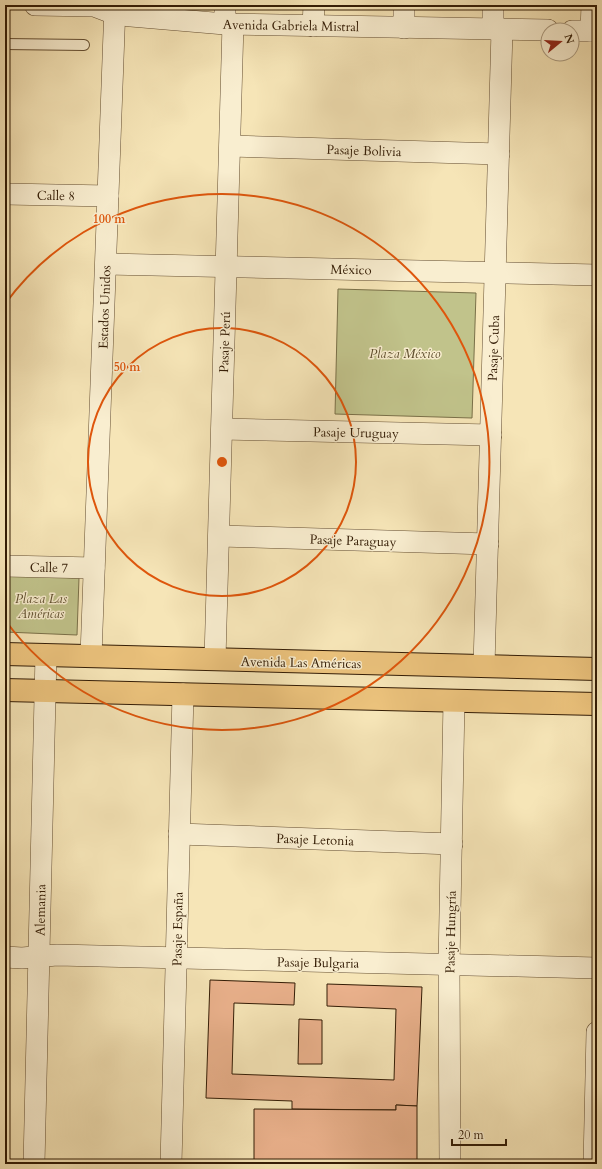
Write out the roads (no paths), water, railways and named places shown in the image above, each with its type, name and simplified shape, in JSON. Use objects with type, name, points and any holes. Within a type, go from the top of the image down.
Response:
[{"type":"main road","name":"Avenida Las Américas","points":[[5,654],[597,669]]},
{"type":"main road","points":[[5,690],[597,704]]},
{"type":"street","name":"Avenida Gabriela Mistral","points":[[35,5],[94,6],[115,9],[131,16],[228,18],[313,26],[540,30]]},
{"type":"street","points":[[313,26],[314,5]]},
{"type":"street","points":[[404,5],[404,28]]},
{"type":"street","name":"Pasaje Cuba","points":[[484,666],[499,154],[497,30],[493,5]]},
{"type":"street","points":[[587,31],[592,5]]},
{"type":"street","name":"Estados Unidos","points":[[91,656],[115,9]]},
{"type":"street","name":"Pasaje Perú","points":[[215,660],[230,146],[228,18]]},
{"type":"street","name":"Pasaje Bolivia","points":[[230,146],[499,154]]},
{"type":"street","name":"Calle 8","points":[[5,194],[108,196]]},
{"type":"street","name":"México","points":[[106,264],[597,275]]},
{"type":"street","name":"Pasaje Uruguay","points":[[222,429],[491,435]]},
{"type":"street","name":"Pasaje Paraguay","points":[[219,536],[488,544]]},
{"type":"street","name":"Calle 7","points":[[5,566],[94,568]]},
{"type":"street","name":"Alemania","points":[[34,1164],[46,655]]},
{"type":"street","name":"Pasaje España","points":[[171,1164],[183,694]]},
{"type":"street","name":"Pasaje Hungría","points":[[450,1164],[449,965],[454,701]]},
{"type":"street","name":"Pasaje Letonia","points":[[179,834],[452,844]]},
{"type":"street","name":"Pasaje Bulgaria","points":[[5,957],[58,955],[597,968]]},
{"type":"street","points":[[594,1164],[597,1032]]},
{"type":"lane","points":[[5,44],[84,45]]},
{"type":"park label","name":"Plaza México","points":[[405,353]]},
{"type":"park label","name":"Plaza Las Américas","points":[[41,606]]}]
